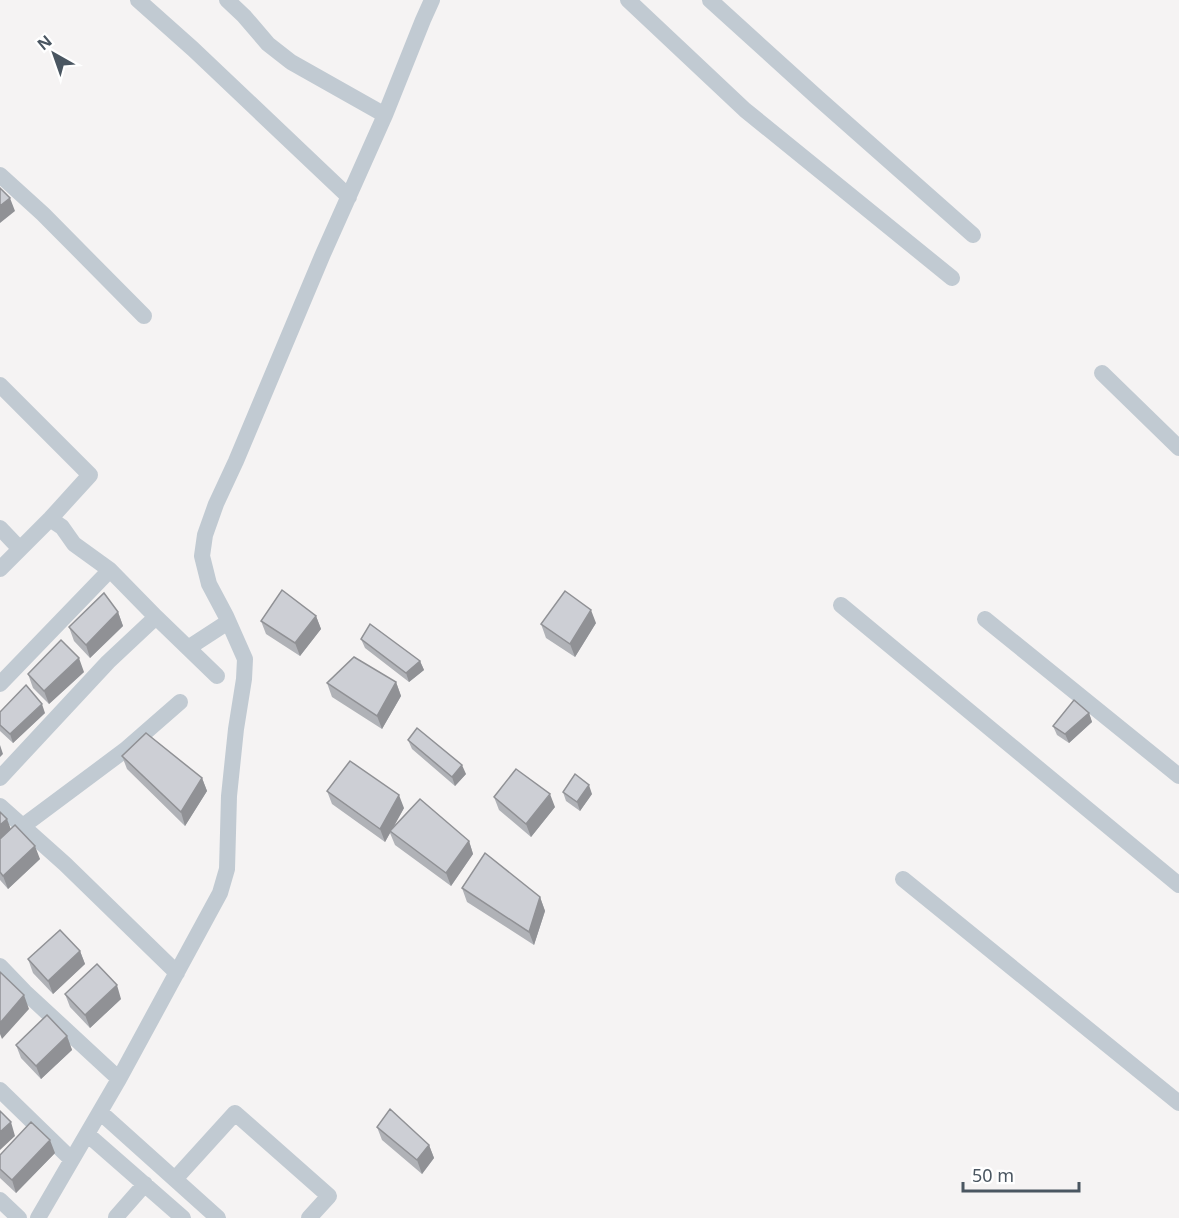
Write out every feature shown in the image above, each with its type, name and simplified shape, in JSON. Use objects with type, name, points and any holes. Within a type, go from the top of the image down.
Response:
[{"type":"street","points":[[138,0],[349,197]]},
{"type":"street","points":[[227,0],[268,44],[291,62],[385,115]]},
{"type":"street","points":[[38,1218],[100,1113],[220,893],[227,869],[229,796],[245,659],[209,584],[202,556],[205,535],[216,504],[385,115],[432,0]]},
{"type":"street","points":[[628,0],[745,110],[952,278]]},
{"type":"street","points":[[710,0],[973,235]]},
{"type":"street","points":[[0,175],[43,214],[144,316]]},
{"type":"street","points":[[1102,373],[1179,448]]},
{"type":"street","points":[[0,385],[90,476],[0,568]]},
{"type":"street","points":[[50,519],[62,528],[74,544],[110,570],[217,676]]},
{"type":"street","points":[[0,528],[20,549]]},
{"type":"street","points":[[0,684],[110,570]]},
{"type":"street","points":[[841,605],[1179,885]]},
{"type":"street","points":[[0,778],[108,662],[156,617]]},
{"type":"street","points":[[985,619],[1179,776]]},
{"type":"street","points":[[188,648],[228,622]]},
{"type":"street","points":[[23,826],[125,750],[180,702]]},
{"type":"street","points":[[0,806],[65,864],[177,973]]},
{"type":"street","points":[[903,879],[1179,1103]]},
{"type":"street","points":[[0,966],[119,1079]]},
{"type":"street","points":[[0,1090],[71,1159]]},
{"type":"street","points":[[100,1113],[218,1218]]},
{"type":"street","points":[[175,1179],[235,1113],[328,1196],[309,1218]]},
{"type":"street","points":[[87,1134],[183,1218]]},
{"type":"street","points":[[117,1218],[145,1184]]},
{"type":"street","points":[[0,1200],[19,1218]]},
{"type":"building","points":[[0,188],[10,198],[0,206]]},
{"type":"building","points":[[282,590],[316,616],[295,643],[261,621]]},
{"type":"building","points":[[565,591],[591,610],[570,644],[541,624]]},
{"type":"building","points":[[104,593],[118,612],[86,645],[69,627]]},
{"type":"building","points":[[370,624],[420,661],[406,673],[361,639]]},
{"type":"building","points":[[61,640],[79,658],[44,691],[28,674]]},
{"type":"building","points":[[354,657],[396,682],[377,716],[327,683]]},
{"type":"building","points":[[26,685],[42,704],[10,734],[0,725],[0,712]]},
{"type":"building","points":[[1074,700],[1089,713],[1065,734],[1053,726]]},
{"type":"building","points":[[417,728],[462,765],[452,777],[408,740]]},
{"type":"building","points":[[146,733],[202,778],[181,812],[122,756]]},
{"type":"building","points":[[350,761],[399,795],[380,829],[327,791]]},
{"type":"building","points":[[516,769],[550,794],[526,824],[494,797]]},
{"type":"building","points":[[575,774],[589,785],[577,802],[563,792]]},
{"type":"building","points":[[420,799],[469,841],[446,873],[390,831]]},
{"type":"building","points":[[0,812],[7,819],[0,825]]},
{"type":"building","points":[[15,825],[35,846],[3,876],[0,872],[0,839]]},
{"type":"building","points":[[485,853],[540,897],[529,932],[462,888]]},
{"type":"building","points":[[60,930],[80,951],[48,981],[28,959]]},
{"type":"building","points":[[97,964],[117,985],[85,1015],[65,994]]},
{"type":"building","points":[[0,972],[24,995],[0,1023]]},
{"type":"building","points":[[47,1015],[67,1036],[36,1066],[16,1045]]},
{"type":"building","points":[[390,1109],[429,1145],[417,1160],[377,1127]]},
{"type":"building","points":[[0,1111],[11,1122],[0,1132]]},
{"type":"building","points":[[31,1122],[50,1140],[12,1180],[0,1169],[0,1155]]}]
